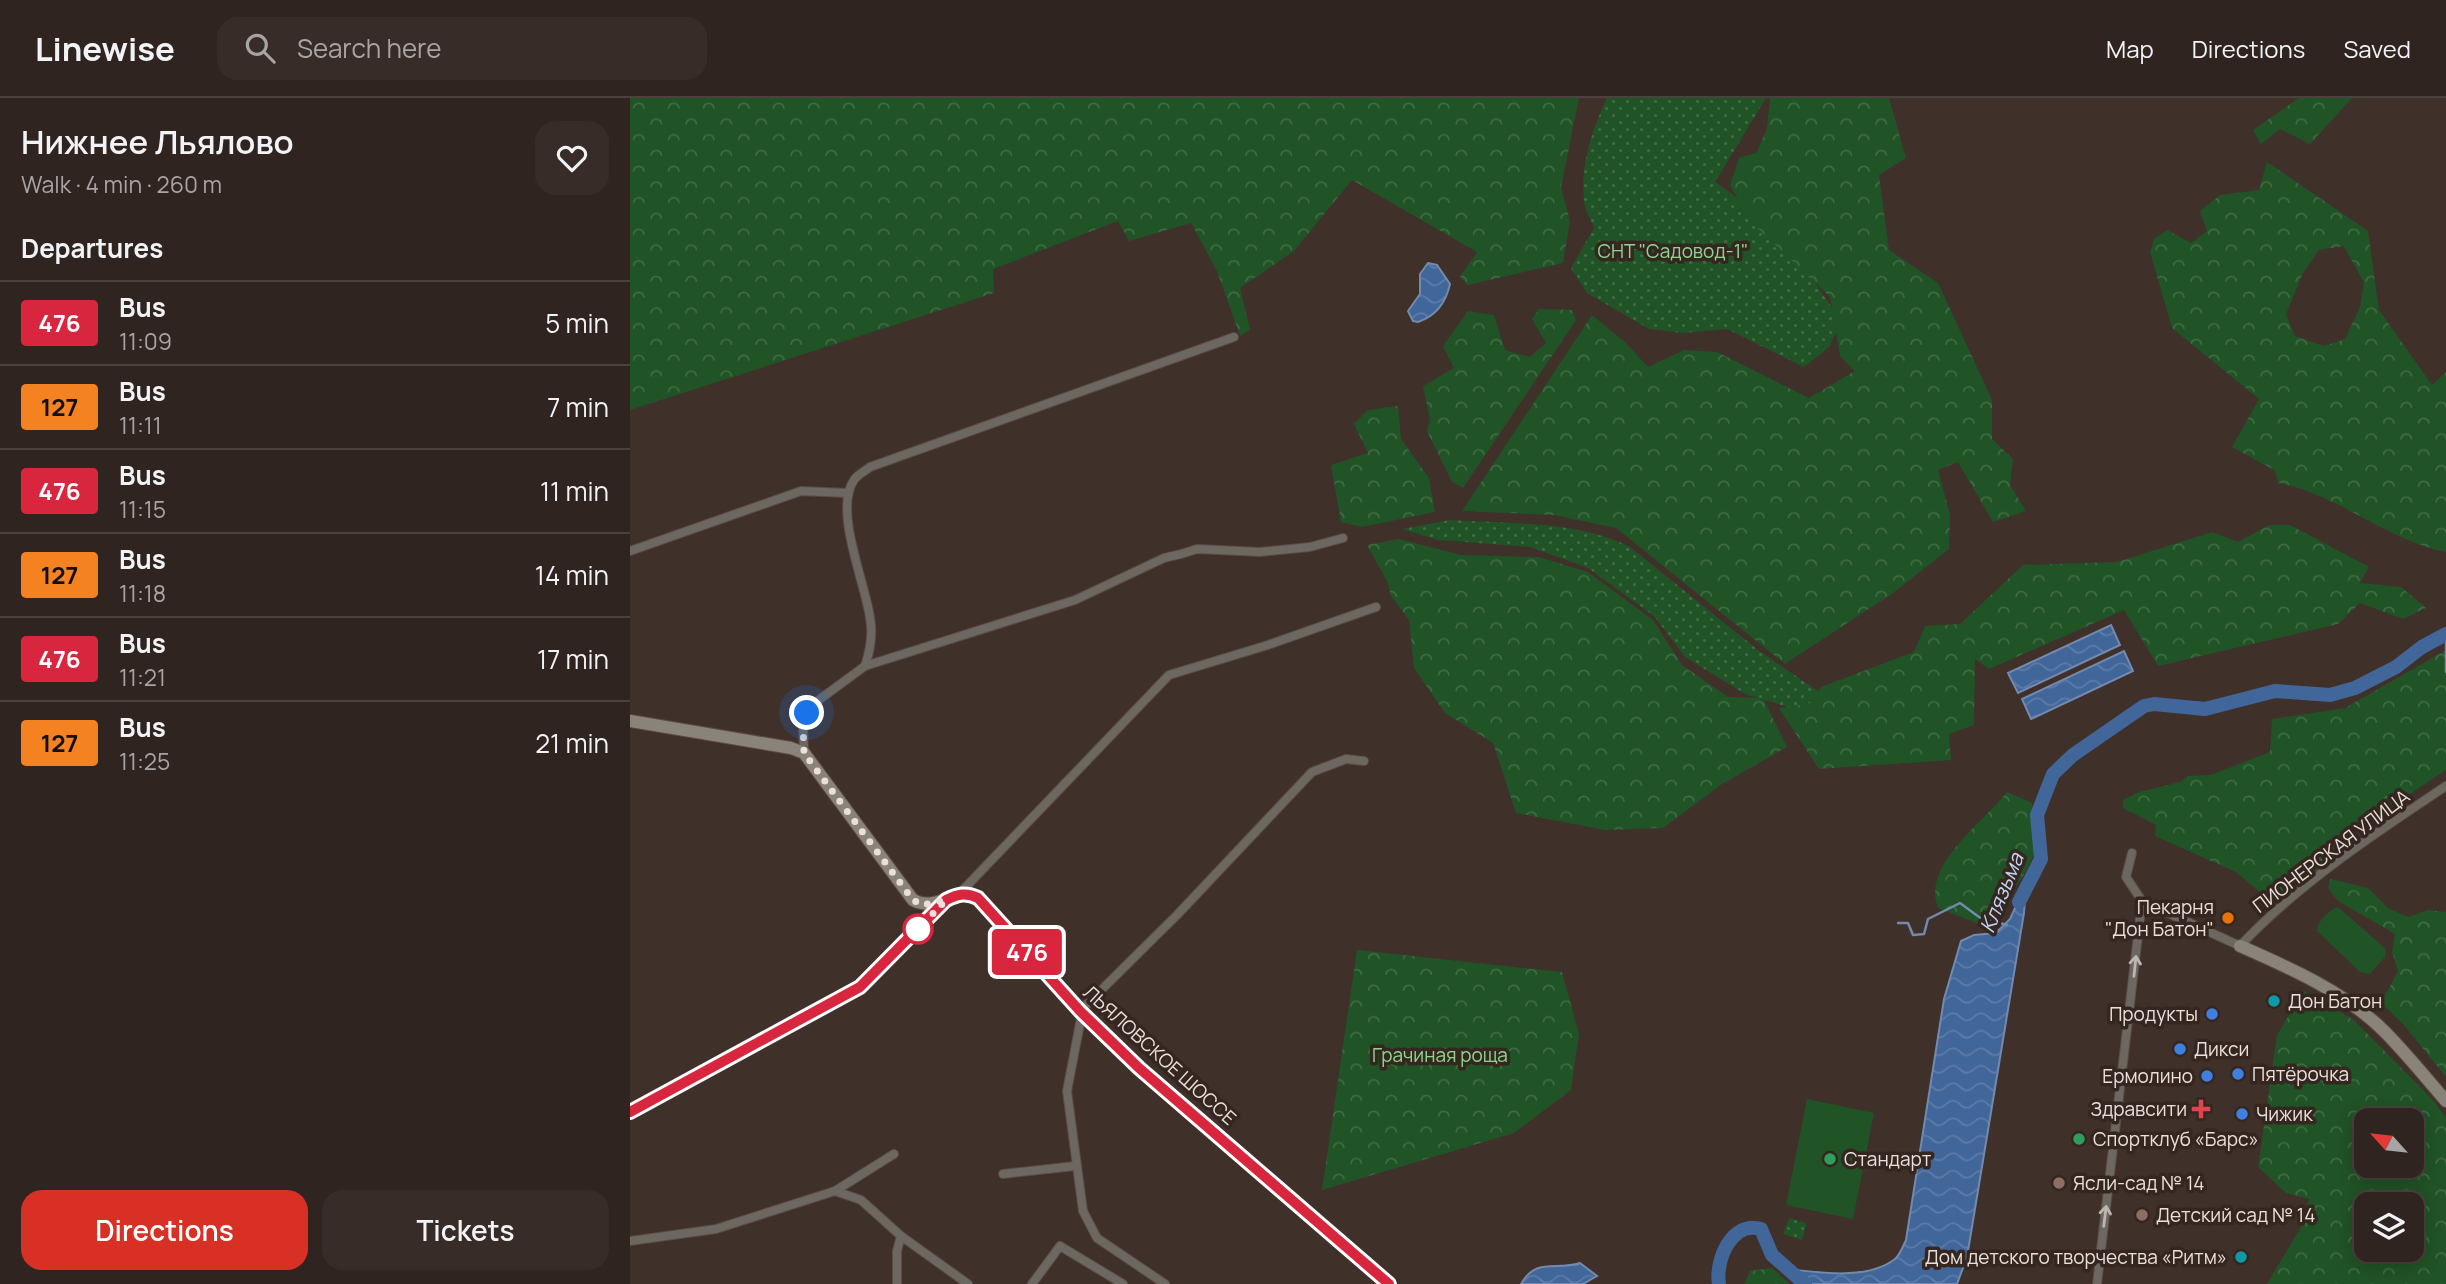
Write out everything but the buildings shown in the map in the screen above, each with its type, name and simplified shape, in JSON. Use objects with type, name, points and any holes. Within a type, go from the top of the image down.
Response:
[{"type":"street","points":[[865,666],[870,618],[854,559],[848,493],[854,480],[870,467],[1234,337]]},
{"type":"street","points":[[630,551],[801,491],[848,493]]},
{"type":"street","points":[[804,753],[803,725],[807,713],[816,702],[865,666],[1075,600],[1164,558],[1189,551],[1260,552],[1310,547],[1343,538]]},
{"type":"street","points":[[630,721],[791,748],[804,753],[913,900],[922,905],[959,894],[1169,675],[1268,645],[1376,607]]},
{"type":"street","points":[[1165,1284],[1097,1238],[1083,1211],[1067,1091],[1081,1012],[1177,915],[1311,772],[1346,759],[1364,761]]},
{"type":"street","name":"ПИОНЕРСКАЯ УЛИЦА","points":[[2240,946],[2269,915],[2446,786]]},
{"type":"street","points":[[2132,853],[2126,877],[2142,901],[2289,967],[2363,1013],[2384,1031],[2446,1101]]},
{"type":"street","name":"ЛЬЯЛОВСКОЕ ШОССЕ","points":[[959,894],[978,898],[1081,1012],[1139,1068],[1388,1284]]},
{"type":"street","points":[[630,1112],[860,987],[946,900]]},
{"type":"street","points":[[2097,1284],[2142,901]]},
{"type":"street","points":[[630,1241],[716,1229],[835,1191],[894,1154]]},
{"type":"street","points":[[1003,1174],[1075,1166]]},
{"type":"street","points":[[835,1191],[861,1200],[901,1236],[968,1284]]},
{"type":"street","points":[[897,1284],[897,1251],[901,1236]]},
{"type":"street","points":[[1032,1284],[1060,1246],[1123,1284]]},
{"type":"green space","points":[[630,98],[1579,98],[1561,187],[1570,221],[1563,263],[1468,285],[1460,277],[1477,252],[1352,180],[1294,251],[1240,288],[1250,330],[1240,336],[1217,271],[1191,223],[1129,241],[1118,221],[993,269],[994,293],[630,410]]},
{"type":"green space","name":"СНТ \"Садовод-1\"","points":[[1607,98],[1766,98],[1715,182],[1751,210],[1785,245],[1829,303],[1841,322],[1829,347],[1804,367],[1727,329],[1683,333],[1649,329],[1587,293],[1571,268],[1594,228],[1585,205],[1584,175],[1592,135]]},
{"type":"green space","points":[[1770,98],[1889,98],[1906,158],[1879,175],[1889,250],[1938,283],[1992,400],[1992,439],[2013,459],[2010,485],[2026,511],[1993,522],[1958,462],[1938,470],[1950,515],[1949,549],[1893,593],[1785,664],[1616,528],[1554,515],[1462,511],[1592,315],[1625,342],[1648,367],[1684,350],[1717,352],[1809,398],[1855,371],[1840,356],[1830,297],[1751,222],[1730,185],[1739,158],[1756,153],[1767,129]]},
{"type":"green space","points":[[2299,98],[2352,98],[2310,144],[2280,129],[2261,144],[2253,130]]},
{"type":"green space","points":[[2267,162],[2368,231],[2379,310],[2432,385],[2446,372],[2446,552],[2403,538],[2322,497],[2279,483],[2274,470],[2232,447],[2259,399],[2172,328],[2150,252],[2154,239],[2167,230],[2191,243],[2207,231],[2200,211],[2220,195],[2259,190]],"holes":[[[2344,246],[2364,283],[2360,307],[2345,339],[2324,346],[2295,336],[2286,314],[2302,275],[2319,250]]]},
{"type":"green space","points":[[1539,309],[1572,310],[1576,320],[1463,488],[1452,482],[1427,431],[1430,419],[1423,386],[1454,368],[1443,346],[1468,311],[1494,315],[1505,350],[1530,357],[1546,343],[1532,319]]},
{"type":"green space","points":[[1398,406],[1401,439],[1429,478],[1435,512],[1362,527],[1341,522],[1331,465],[1368,453],[1354,424],[1368,410]]},
{"type":"green space","points":[[1450,520],[1565,528],[1609,538],[1630,547],[1758,650],[1822,694],[1811,714],[1745,694],[1685,657],[1654,616],[1588,568],[1530,547],[1439,540],[1402,529]]},
{"type":"green space","points":[[2269,525],[2290,525],[2369,567],[2360,583],[2401,587],[2426,608],[2403,619],[2360,603],[2338,624],[2158,666],[2124,610],[1989,669],[1975,659],[1974,725],[1949,734],[1951,760],[1819,769],[1779,708],[1810,703],[1821,687],[1914,652],[1925,626],[1960,624],[2023,565],[2117,562],[2212,532],[2238,542]]},
{"type":"green space","points":[[1399,539],[1461,555],[1539,557],[1588,572],[1653,620],[1682,665],[1728,697],[1763,698],[1787,747],[1722,784],[1663,828],[1605,830],[1516,813],[1493,743],[1445,713],[1414,668],[1409,620],[1391,596],[1387,581],[1367,545]]},
{"type":"green space","points":[[2446,650],[2446,770],[2352,832],[2328,863],[2280,897],[2267,898],[2236,872],[2155,836],[2156,825],[2123,808],[2123,800],[2139,792],[2180,782],[2188,776],[2211,775],[2270,752],[2272,719],[2345,708]]},
{"type":"green space","points":[[2007,792],[2032,803],[2035,844],[2026,872],[2001,900],[1994,916],[1982,925],[1938,908],[1935,892],[1938,876],[1957,846]]},
{"type":"green space","points":[[2330,879],[2368,888],[2388,908],[2408,917],[2428,910],[2446,912],[2446,1077],[2403,1024],[2381,1003],[2398,971],[2392,952],[2395,934],[2338,901],[2328,888]]},
{"type":"green space","points":[[2338,907],[2386,949],[2385,957],[2370,974],[2360,972],[2317,931],[2324,916]]},
{"type":"green space","name":"Грачиная роща","points":[[1357,950],[1562,972],[1579,1034],[1571,1090],[1514,1133],[1322,1190]]},
{"type":"green space","points":[[2304,991],[2354,1020],[2433,1100],[2446,1118],[2446,1284],[2267,1284],[2301,1227],[2309,1199],[2286,1193],[2258,1167],[2277,1035]]},
{"type":"green space","name":"Стандарт","points":[[1807,1099],[1874,1113],[1853,1219],[1786,1205]]},
{"type":"green space","points":[[1789,1218],[1807,1223],[1802,1240],[1783,1234]]},
{"type":"green space","points":[[1772,1268],[1790,1284],[1744,1284],[1750,1271]]},
{"type":"water","points":[[1428,263],[1437,265],[1450,284],[1446,297],[1435,312],[1418,322],[1413,321],[1408,311],[1420,294],[1420,274]]},
{"type":"water","points":[[2111,625],[2120,645],[2018,693],[2008,673]]},
{"type":"water","points":[[2124,651],[2133,671],[2031,719],[2022,699]]},
{"type":"water","points":[[2026,884],[2024,913],[1967,1257],[1957,1284],[1805,1284],[1789,1269],[1829,1273],[1858,1272],[1884,1266],[1900,1253],[1906,1240],[1944,999],[1961,941],[1974,935],[1996,933],[2010,919]]},
{"type":"water","points":[[1580,1263],[1597,1276],[1583,1284],[1521,1284],[1533,1270]]},
{"type":"waterway","name":"Клязьма","points":[[2019,902],[2041,859],[2037,815],[2053,774],[2073,755],[2144,706],[2154,704],[2205,709],[2275,691],[2330,695],[2355,688],[2396,667],[2422,647],[2446,634]]},
{"type":"waterway","points":[[2446,640],[2446,672]]},
{"type":"waterway","points":[[1898,923],[1908,923],[1913,935],[1924,934],[1928,919],[1960,903],[1979,917],[2007,925]]},
{"type":"waterway","name":"Клязьма","points":[[1719,1284],[1720,1264],[1728,1244],[1742,1230],[1751,1228],[1761,1229],[1772,1255],[1805,1284]]},
{"type":"bus line","name":"476","points":[[630,1112],[825,1009],[860,987],[946,900],[959,894],[970,894],[978,898],[1080,1011],[1139,1068],[1389,1284]]},
{"type":"place","name":"Пекарня \"Дон Батон\"","points":[[2228,918]]},
{"type":"place","name":"Дон Батон","points":[[2274,1001]]},
{"type":"place","name":"Продукты","points":[[2212,1014]]},
{"type":"place","name":"Дикси","points":[[2180,1049]]},
{"type":"place","name":"Пятёрочка","points":[[2238,1074]]},
{"type":"place","name":"Ермолино","points":[[2207,1076]]},
{"type":"place","name":"Здравсити","points":[[2201,1109]]},
{"type":"place","name":"Чижик","points":[[2242,1114]]},
{"type":"place","name":"Спортклуб «Барс»","points":[[2079,1139]]},
{"type":"place","name":"Стандарт","points":[[1830,1159]]},
{"type":"place","name":"Ясли-сад № 14","points":[[2059,1183]]},
{"type":"place","name":"Детский сад № 14","points":[[2142,1215]]},
{"type":"place","name":"Дом детского творчества «Ритм»","points":[[2241,1257]]},
{"type":"route","points":[[807,713],[803,725],[804,753],[913,900],[922,905],[946,900],[918,929]]}]
